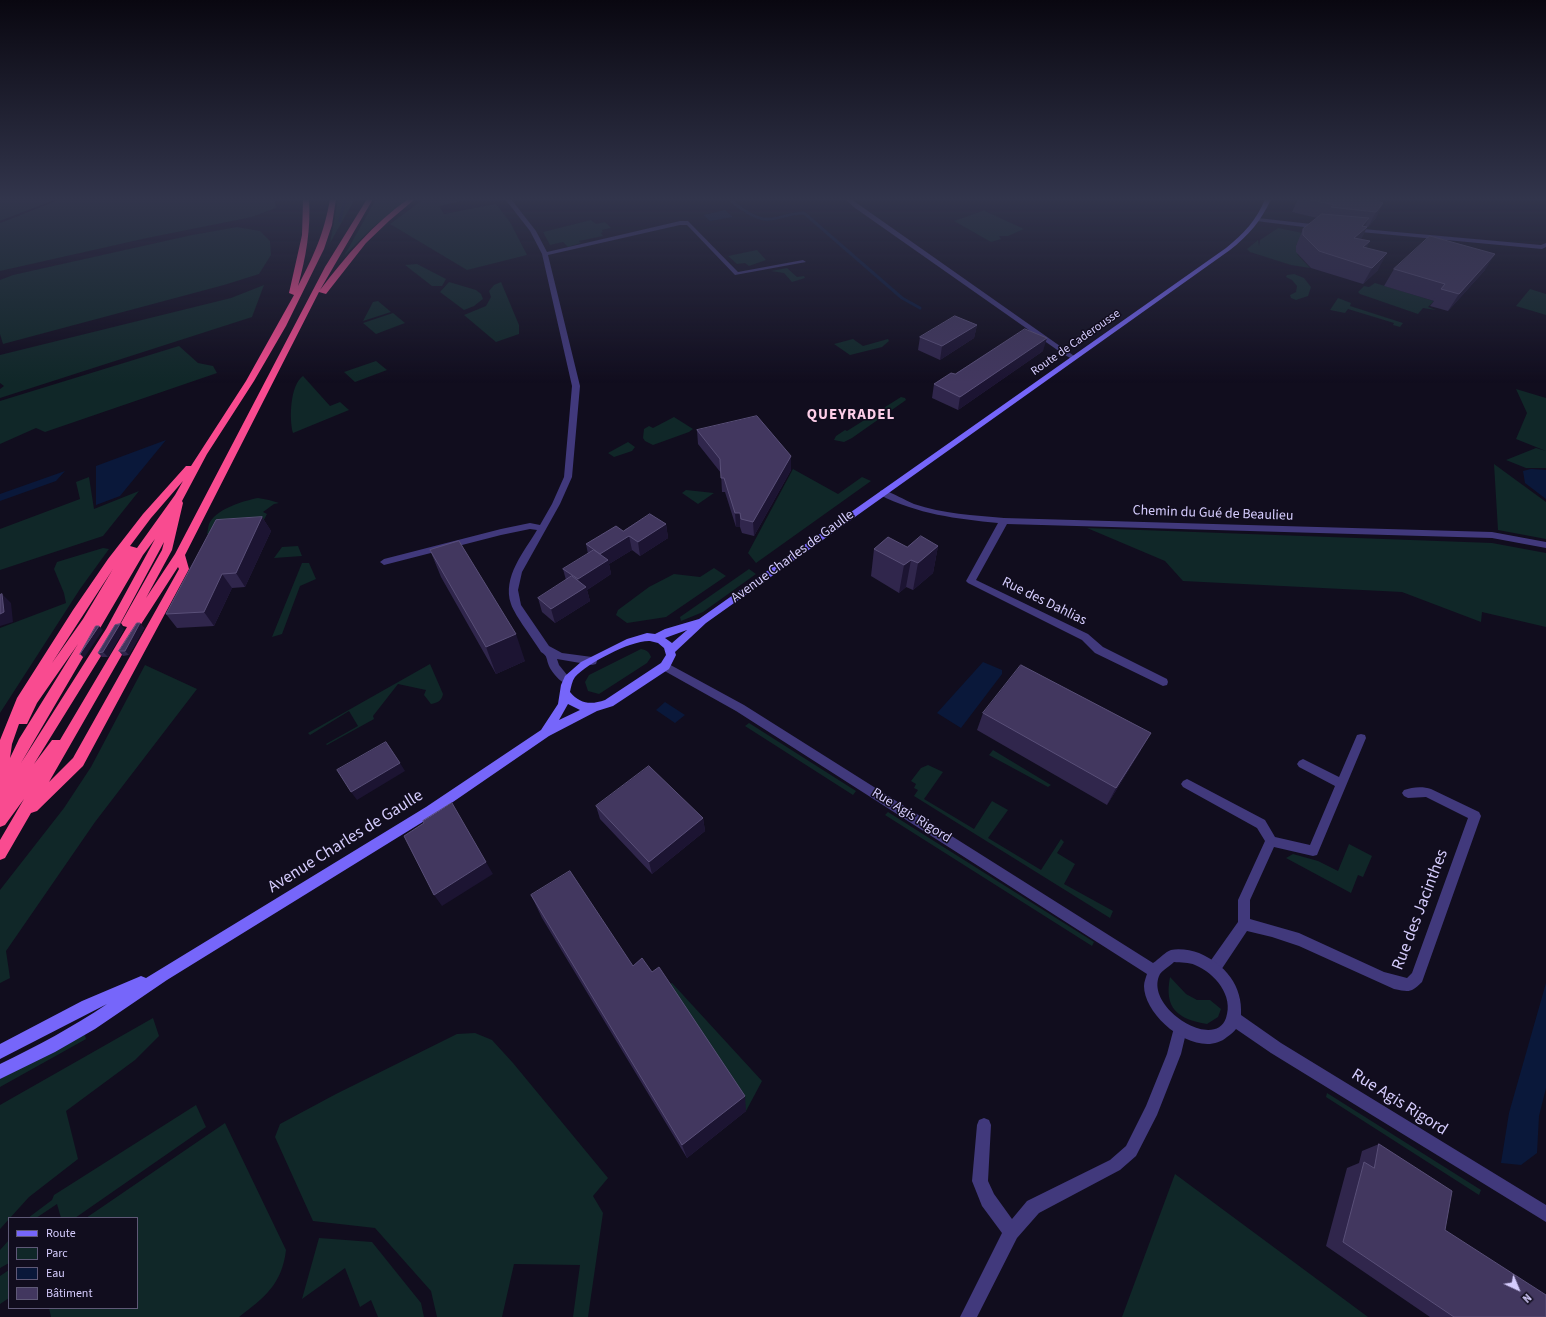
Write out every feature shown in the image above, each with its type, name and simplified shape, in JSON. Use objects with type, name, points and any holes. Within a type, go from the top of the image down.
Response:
[{"type":"highway","points":[[288,314],[300,260]]},
{"type":"highway","points":[[0,808],[111,628],[155,551],[180,496],[202,454],[250,381],[282,326],[315,260]]},
{"type":"highway","points":[[282,326],[319,275],[328,260]]},
{"type":"highway","points":[[0,853],[89,719],[180,555],[251,415],[301,324],[333,260]]},
{"type":"highway","points":[[301,324],[348,260]]},
{"type":"highway","points":[[0,781],[5,744],[23,698],[77,613],[147,516],[202,454]]},
{"type":"highway","points":[[4,754],[32,700],[87,622],[126,556],[180,496]]},
{"type":"highway","points":[[0,791],[24,743],[139,553],[180,496]]},
{"type":"highway","points":[[0,822],[63,735],[135,608],[167,550],[180,496]]},
{"type":"highway","points":[[22,818],[78,762],[184,569],[180,555]]},
{"type":"main road","name":"Route de Caderousse","points":[[883,493],[1212,260]]},
{"type":"main road","name":"Avenue Charles de Gaulle","points":[[0,1072],[50,1047],[90,1024],[162,975],[368,851],[545,733],[593,708],[609,703],[665,666],[669,660],[670,651],[703,621],[883,493]]},
{"type":"main road","name":"Avenue Charles de Gaulle","points":[[545,733],[562,706],[566,694],[567,681],[576,670],[637,639],[656,638],[668,632],[703,621]]},
{"type":"main road","points":[[656,638],[666,643],[670,651]]},
{"type":"main road","points":[[566,694],[576,704],[593,708]]},
{"type":"main road","name":"Avenue Charles de Gaulle","points":[[0,1052],[87,1006],[162,975]]},
{"type":"street","points":[[546,260],[576,392],[568,477],[556,504],[517,572],[513,590],[516,605],[536,637],[551,654],[554,666],[567,681]]},
{"type":"street","points":[[724,260],[737,274],[803,262]]},
{"type":"street","points":[[932,260],[1074,358]]},
{"type":"street","name":"Chemin du Gué de Beaulieu","points":[[883,493],[907,506],[939,514],[1004,521],[1492,535],[1546,545]]},
{"type":"street","name":"Rue des Dahlias","points":[[1004,521],[971,581],[1085,637],[1099,650],[1163,682]]},
{"type":"street","points":[[384,562],[530,526],[543,528]]},
{"type":"street","points":[[551,654],[575,660],[592,661]]},
{"type":"street","name":"Rue Agis Rigord","points":[[665,666],[740,708],[1153,970]]},
{"type":"street","points":[[1187,784],[1260,824],[1271,840],[1313,851],[1361,738]]},
{"type":"street","points":[[1303,764],[1341,784]]},
{"type":"street","name":"Rue des Jacinthes","points":[[1244,924],[1266,928],[1351,962],[1395,984],[1409,985],[1417,977],[1475,816],[1427,792],[1408,793]]},
{"type":"street","points":[[1214,968],[1244,924],[1244,900],[1271,840]]},
{"type":"street","points":[[1172,956],[1186,956],[1200,960],[1214,968],[1230,987],[1236,1009],[1234,1019],[1228,1028],[1219,1035],[1207,1037],[1194,1035],[1180,1029],[1165,1017],[1154,1001],[1151,984],[1153,970],[1161,961],[1172,956]]},
{"type":"street","name":"Rue Agis Rigord","points":[[1234,1019],[1276,1048],[1546,1214]]},
{"type":"street","points":[[968,1317],[1011,1232],[1033,1207],[1115,1165],[1131,1151],[1152,1110],[1174,1054],[1180,1029]]},
{"type":"street","points":[[984,1125],[980,1181],[988,1200],[1011,1232]]},
{"type":"green space","points":[[0,260],[47,260],[0,271]]},
{"type":"green space","points":[[78,260],[268,260],[259,274],[224,285],[3,344],[0,334],[0,280],[13,275]]},
{"type":"green space","points":[[451,260],[505,260],[467,270]]},
{"type":"green space","points":[[733,260],[765,260],[749,266],[745,263],[737,264]]},
{"type":"green space","points":[[1277,260],[1303,260],[1310,268],[1291,265]]},
{"type":"green space","points":[[417,264],[446,279],[442,286],[432,286],[405,265]]},
{"type":"green space","points":[[787,268],[797,277],[804,276],[805,278],[792,282],[784,273],[771,271]]},
{"type":"green space","points":[[1294,274],[1304,278],[1311,287],[1308,296],[1296,300],[1291,298],[1290,295],[1296,292],[1297,286],[1292,280],[1286,277],[1287,275]]},
{"type":"green space","points":[[449,282],[476,290],[481,294],[483,299],[474,306],[464,310],[440,292]]},
{"type":"green space","points":[[501,282],[519,325],[519,334],[496,342],[464,315],[486,306],[491,297],[489,291],[494,285]]},
{"type":"green space","points":[[1375,283],[1434,301],[1428,307],[1436,310],[1423,308],[1418,314],[1358,292],[1364,286],[1369,287]]},
{"type":"green space","points":[[264,285],[252,317],[0,398],[0,389],[4,386],[0,383],[0,355],[231,298]]},
{"type":"green space","points":[[1530,289],[1546,294],[1546,315],[1516,306]]},
{"type":"green space","points":[[1338,298],[1351,303],[1350,306],[1403,323],[1400,327],[1393,325],[1394,323],[1348,309],[1345,313],[1330,310]]},
{"type":"green space","points":[[378,301],[391,312],[363,321],[373,302]]},
{"type":"green space","points":[[393,313],[405,323],[376,334],[363,323]]},
{"type":"green space","points":[[853,339],[863,346],[888,339],[889,341],[882,347],[850,355],[834,344]]},
{"type":"green space","points":[[179,346],[198,363],[213,366],[217,373],[45,432],[36,428],[0,444],[0,401]]},
{"type":"green space","points":[[376,361],[387,370],[355,382],[344,372]]},
{"type":"green space","points":[[303,376],[330,406],[340,402],[349,410],[293,433],[291,411],[293,394],[295,387]]},
{"type":"green space","points":[[1516,389],[1546,398],[1546,451],[1516,439],[1527,413]]},
{"type":"green space","points":[[901,397],[905,398],[906,400],[852,438],[844,442],[834,440],[836,436],[845,430],[847,431]]},
{"type":"green space","points":[[674,417],[693,429],[689,432],[653,445],[645,441],[643,438],[644,429],[649,426],[653,428]]},
{"type":"green space","points":[[628,442],[635,447],[632,451],[614,457],[608,453]]},
{"type":"green space","points":[[1536,448],[1546,451],[1546,468],[1526,468],[1506,460]]},
{"type":"green space","points":[[1494,464],[1546,502],[1546,539],[1498,530]]},
{"type":"green space","points":[[793,469],[838,494],[862,477],[871,481],[756,563],[748,553]]},
{"type":"green space","points":[[89,477],[94,509],[139,491],[103,536],[0,570],[0,529],[80,499],[76,482]]},
{"type":"green space","points":[[686,490],[714,493],[698,504],[682,493]]},
{"type":"green space","points":[[258,498],[279,503],[274,504],[263,512],[267,514],[259,529],[225,530],[207,534],[210,522],[219,513],[239,503]]},
{"type":"green space","points":[[1087,528],[1492,543],[1546,553],[1546,627],[1482,612],[1481,622],[1402,592],[1183,581],[1165,561]]},
{"type":"green space","points":[[298,546],[302,556],[274,558],[282,547]]},
{"type":"green space","points":[[103,548],[109,549],[80,589],[0,713],[0,628],[66,603],[64,593],[54,569],[57,562]]},
{"type":"green space","points":[[302,563],[309,563],[316,579],[300,586],[282,634],[272,637]]},
{"type":"green space","points":[[714,568],[726,576],[666,617],[627,623],[616,615],[618,610],[649,587],[674,574],[700,577]]},
{"type":"green space","points":[[749,569],[756,574],[703,612],[681,621],[680,617]]},
{"type":"green space","points":[[641,649],[648,652],[651,657],[647,663],[599,694],[588,691],[585,682],[589,675]]},
{"type":"green space","points":[[430,664],[443,694],[441,700],[438,702],[431,704],[424,695],[426,690],[398,684],[373,716],[374,719],[327,745],[326,744],[358,726],[349,711],[310,735],[308,733]]},
{"type":"green space","points":[[145,665],[197,689],[95,822],[6,951],[10,978],[0,983],[0,890],[64,808],[91,767]]},
{"type":"green space","points":[[749,723],[856,791],[853,795],[745,726]]},
{"type":"green space","points":[[993,750],[1051,785],[1048,787],[989,755]]},
{"type":"green space","points":[[928,765],[943,772],[924,799],[974,829],[992,801],[1008,810],[988,838],[1041,870],[1061,839],[1064,842],[1057,853],[1075,864],[1064,884],[1113,911],[1110,918],[914,796],[918,790],[914,788],[916,784],[911,781],[921,768]]},
{"type":"green space","points":[[888,812],[1094,942],[1092,946],[885,815]]},
{"type":"green space","points":[[1349,844],[1372,856],[1363,877],[1358,875],[1351,893],[1286,858],[1293,854],[1318,861],[1338,871]]},
{"type":"green space","points":[[1170,977],[1186,994],[1197,1000],[1210,1000],[1221,1009],[1218,1017],[1207,1024],[1188,1019],[1175,1010],[1169,997]]},
{"type":"green space","points":[[672,983],[762,1081],[746,1111],[664,987]]},
{"type":"green space","points":[[153,1018],[159,1036],[135,1060],[66,1111],[78,1159],[29,1197],[11,1217],[8,1217],[8,1220],[0,1229],[0,1105]]},
{"type":"green space","points":[[84,1032],[86,1039],[0,1087],[0,1079]]},
{"type":"green space","points":[[475,1033],[492,1040],[513,1063],[608,1178],[593,1196],[603,1213],[588,1317],[573,1317],[580,1265],[514,1264],[502,1317],[437,1317],[431,1291],[375,1228],[313,1221],[275,1137],[280,1124],[336,1094],[457,1034]]},
{"type":"green space","points":[[1327,1093],[1481,1190],[1479,1195],[1326,1097]]},
{"type":"green space","points":[[196,1105],[206,1127],[76,1217],[61,1217],[57,1204],[38,1217],[29,1217],[52,1200],[54,1195]]},
{"type":"green space","points":[[225,1123],[286,1250],[284,1262],[281,1272],[271,1289],[257,1303],[239,1317],[51,1317],[49,1309],[138,1309],[138,1217],[87,1217]]},
{"type":"green space","points":[[1175,1174],[1368,1317],[1122,1317]]},
{"type":"green space","points":[[319,1238],[372,1242],[421,1303],[424,1317],[378,1317],[371,1300],[360,1307],[345,1268],[302,1299]]},
{"type":"green space","points":[[8,1241],[8,1264],[0,1268],[0,1250]]},
{"type":"green space","points":[[8,1271],[8,1299],[0,1304],[0,1276]]},
{"type":"water","points":[[166,440],[120,496],[96,505],[96,466]]},
{"type":"water","points":[[1531,469],[1546,470],[1546,499],[1525,483],[1523,471]]},
{"type":"water","points":[[65,471],[56,481],[0,501],[0,494]]},
{"type":"water","points":[[983,662],[1002,670],[1002,674],[961,728],[937,713]]},
{"type":"water","points":[[665,702],[685,715],[675,723],[656,710]]},
{"type":"water","points":[[1546,983],[1546,1088],[1539,1116],[1537,1153],[1521,1165],[1501,1163],[1509,1113]]},
{"type":"building","points":[[1348,260],[1380,260],[1372,268]]},
{"type":"building","points":[[1403,260],[1489,260],[1459,294],[1441,289],[1445,284],[1394,269]]},
{"type":"building","points":[[955,316],[977,325],[942,346],[920,337]]},
{"type":"building","points":[[1025,329],[1047,338],[960,397],[934,384],[951,373],[955,374]]},
{"type":"building","points":[[757,416],[791,456],[753,522],[741,519],[740,513],[735,513],[724,478],[721,478],[720,459],[697,430]]},
{"type":"building","points":[[650,514],[666,524],[638,542],[629,536],[600,554],[586,544],[616,526],[623,531]]},
{"type":"building","points":[[262,517],[236,573],[222,574],[204,612],[166,614],[216,520]]},
{"type":"building","points":[[921,536],[938,546],[918,563],[911,560],[904,565],[874,549],[888,537],[907,547]]},
{"type":"building","points":[[459,541],[516,634],[486,647],[430,550]]},
{"type":"building","points":[[594,550],[608,560],[578,579],[563,569]]},
{"type":"building","points":[[572,576],[586,587],[551,609],[538,598]]},
{"type":"building","points":[[2,594],[4,612],[0,614],[0,595]]},
{"type":"building","points":[[137,623],[140,623],[125,651],[119,651]]},
{"type":"building","points":[[120,624],[103,652],[98,653],[115,625]]},
{"type":"building","points":[[96,626],[99,626],[80,654]]},
{"type":"building","points":[[1021,665],[1151,733],[1116,788],[983,713]]},
{"type":"building","points":[[386,742],[400,763],[351,792],[337,770]]},
{"type":"building","points":[[649,766],[703,818],[649,862],[596,806]]},
{"type":"building","points":[[452,803],[486,862],[434,895],[404,836],[424,823],[423,821]]},
{"type":"building","points":[[570,871],[633,966],[642,958],[652,972],[659,967],[745,1096],[682,1145],[531,895]]},
{"type":"building","points":[[1379,1144],[1452,1191],[1445,1230],[1546,1295],[1546,1317],[1454,1317],[1343,1242],[1364,1162],[1374,1168]]},
{"type":"waterway","points":[[859,260],[902,298],[920,308]]},
{"type":"district","name":"QUEYRADEL","points":[[851,416]]}]
